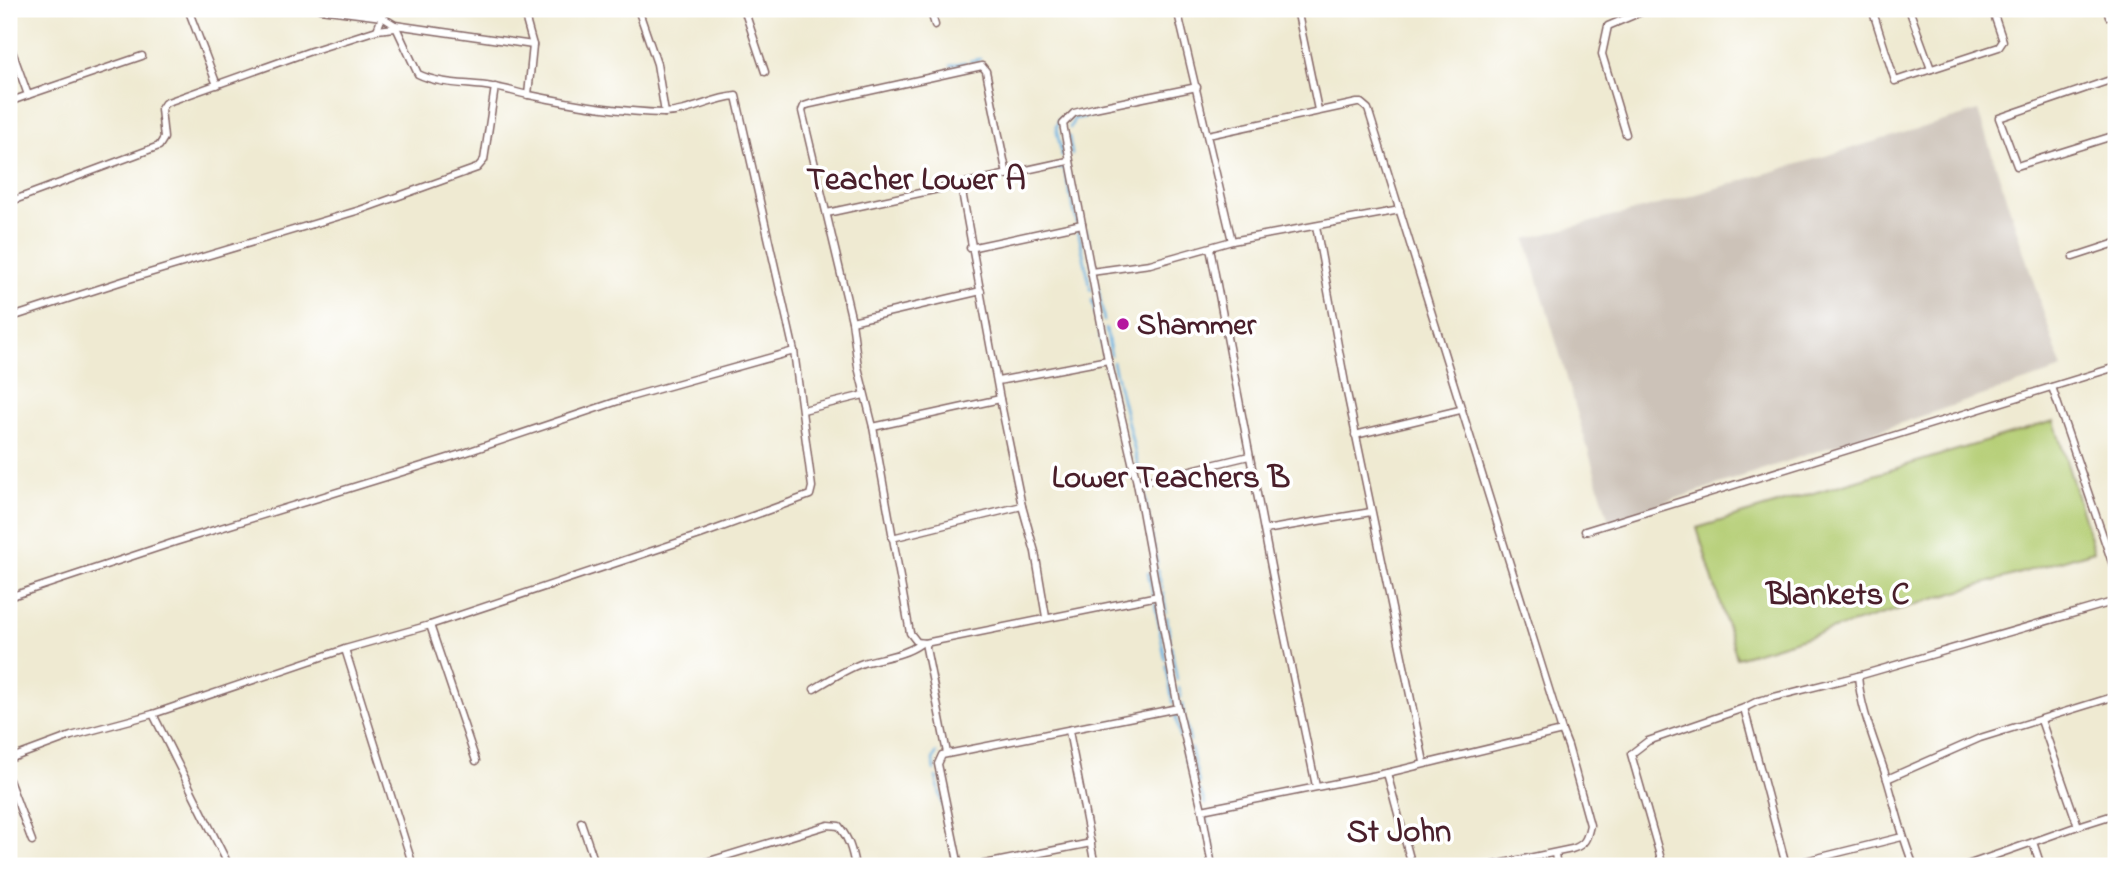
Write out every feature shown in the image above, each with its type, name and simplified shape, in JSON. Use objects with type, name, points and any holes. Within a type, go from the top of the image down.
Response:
[{"type":"street","points":[[188,9],[217,85]]},
{"type":"street","points":[[320,9],[382,18]]},
{"type":"street","points":[[9,760],[71,736],[153,714],[345,649],[430,625],[810,495],[812,487],[794,351],[736,96],[727,96],[683,111],[665,113],[626,110],[429,78],[418,75],[395,27],[382,18],[377,9]]},
{"type":"street","points":[[523,9],[533,45],[528,95]]},
{"type":"street","points":[[638,9],[657,64],[665,113]]},
{"type":"street","points":[[744,9],[765,72]]},
{"type":"street","points":[[930,9],[934,26]]},
{"type":"street","points":[[1177,9],[1232,241]]},
{"type":"street","points":[[1297,9],[1318,110]]},
{"type":"street","points":[[1626,134],[1602,54],[1608,26],[1648,9]]},
{"type":"street","points":[[1872,9],[1895,81],[1998,47],[2003,40],[1992,9]]},
{"type":"street","points":[[1909,9],[1931,69]]},
{"type":"street","points":[[2107,9],[2109,17]]},
{"type":"street","points":[[377,30],[382,18]]},
{"type":"street","points":[[9,202],[155,148],[164,138],[161,108],[165,103],[377,30],[395,27],[533,45]]},
{"type":"street","points":[[9,36],[28,95]]},
{"type":"street","points":[[9,102],[142,56]]},
{"type":"street","points":[[947,753],[923,644],[910,634],[852,321],[802,111],[804,106],[982,66],[986,71],[1007,175]]},
{"type":"street","points":[[2116,78],[1999,118],[2017,166],[2116,135]]},
{"type":"street","points":[[9,318],[360,210],[477,168],[484,160],[495,87]]},
{"type":"street","points":[[1197,87],[1074,113],[1063,124],[1068,161],[1108,360],[1137,483],[1178,708],[1212,866]]},
{"type":"street","points":[[1208,135],[1361,103],[1368,109],[1460,410],[1568,746],[1590,825],[1583,845],[1555,854],[1489,866]]},
{"type":"street","points":[[827,213],[1068,161]]},
{"type":"street","points":[[961,186],[970,248],[981,291],[1022,506],[1035,552],[1046,617]]},
{"type":"street","points":[[1091,272],[1150,264],[1232,241],[1399,210]]},
{"type":"street","points":[[970,248],[1082,224]]},
{"type":"street","points":[[1316,226],[1355,435],[1424,762]]},
{"type":"street","points":[[2073,257],[2116,243]]},
{"type":"street","points":[[1210,247],[1316,786]]},
{"type":"street","points":[[852,321],[981,291]]},
{"type":"street","points":[[9,597],[377,478],[464,453],[630,397],[794,351]]},
{"type":"street","points":[[998,381],[1108,360]]},
{"type":"street","points":[[1585,531],[2116,367]]},
{"type":"street","points":[[2052,387],[2114,558],[2116,574]]},
{"type":"street","points":[[803,410],[864,395]]},
{"type":"street","points":[[873,427],[1000,399]]},
{"type":"street","points":[[1355,435],[1460,410]]},
{"type":"street","points":[[1137,483],[1249,456]]},
{"type":"street","points":[[892,538],[1022,506]]},
{"type":"street","points":[[1265,530],[1371,512]]},
{"type":"street","points":[[814,689],[862,663],[891,657],[923,644],[1158,596]]},
{"type":"street","points":[[1663,866],[1631,754],[1648,741],[1758,701],[1858,676],[2116,601]]},
{"type":"street","points":[[430,625],[476,761]]},
{"type":"street","points":[[345,649],[413,866]]},
{"type":"street","points":[[1858,676],[1861,705],[1887,779],[1902,837],[1914,866]]},
{"type":"street","points":[[1887,779],[1980,738],[2116,696]]},
{"type":"street","points":[[959,866],[939,758],[947,753],[1178,708]]},
{"type":"street","points":[[1744,708],[1785,866],[1902,837]]},
{"type":"street","points":[[153,714],[229,866]]},
{"type":"street","points":[[2041,720],[2078,826]]},
{"type":"street","points":[[1069,731],[1095,866]]},
{"type":"street","points":[[1202,810],[1387,773],[1562,731]]},
{"type":"street","points":[[1387,773],[1412,866]]},
{"type":"street","points":[[9,780],[32,841]]},
{"type":"street","points":[[1964,866],[2116,814]]},
{"type":"street","points":[[581,822],[596,866]]},
{"type":"street","points":[[693,866],[828,824],[839,826],[850,842],[855,866]]},
{"type":"street","points":[[2033,842],[2041,866]]},
{"type":"street","points":[[975,866],[1090,844]]},
{"type":"street","points":[[1555,854],[1557,866]]},
{"type":"shaded area","points":[[1978,111],[2062,369],[1609,521],[1526,239],[1673,201]]},
{"type":"green space","points":[[2054,421],[2094,551],[1737,658],[1697,528]]},
{"type":"waterway","points":[[532,15],[545,9]]},
{"type":"waterway","points":[[970,61],[980,59]]},
{"type":"waterway","points":[[951,65],[965,62]]},
{"type":"waterway","points":[[1070,128],[1074,119],[1101,114]]},
{"type":"waterway","points":[[1059,119],[1056,127],[1062,156]]},
{"type":"waterway","points":[[1069,137],[1072,154]]},
{"type":"waterway","points":[[1050,167],[1064,168],[1077,223]]},
{"type":"waterway","points":[[967,187],[1008,177]]},
{"type":"waterway","points":[[939,193],[952,190]]},
{"type":"waterway","points":[[1078,230],[1091,290]]},
{"type":"waterway","points":[[1086,230],[1095,268]]},
{"type":"waterway","points":[[1096,277],[1104,321]]},
{"type":"waterway","points":[[1092,300],[1104,357]]},
{"type":"waterway","points":[[1106,329],[1111,355]]},
{"type":"waterway","points":[[1113,362],[1140,473]]},
{"type":"waterway","points":[[1106,365],[1115,410]]},
{"type":"waterway","points":[[1120,432],[1129,468]]},
{"type":"waterway","points":[[1143,486],[1151,532]]},
{"type":"waterway","points":[[1152,536],[1153,543]]},
{"type":"waterway","points":[[1154,546],[1157,564]]},
{"type":"waterway","points":[[1157,569],[1162,589]]},
{"type":"waterway","points":[[1148,573],[1153,595]]},
{"type":"waterway","points":[[1163,593],[1166,612]]},
{"type":"waterway","points":[[1155,604],[1165,659]]},
{"type":"waterway","points":[[1167,617],[1170,641]]},
{"type":"waterway","points":[[1171,647],[1177,680]]},
{"type":"waterway","points":[[1166,665],[1173,703]]},
{"type":"waterway","points":[[1179,688],[1181,698]]},
{"type":"waterway","points":[[1182,704],[1184,716]]},
{"type":"waterway","points":[[1175,714],[1180,737]]},
{"type":"waterway","points":[[1185,720],[1190,741]]},
{"type":"waterway","points":[[1183,748],[1186,763]]},
{"type":"waterway","points":[[1191,748],[1199,784]]},
{"type":"waterway","points":[[934,770],[933,760],[936,753]]},
{"type":"waterway","points":[[936,777],[944,810]]},
{"type":"waterway","points":[[1200,790],[1205,804]]},
{"type":"waterway","points":[[1207,817],[1217,866]]},
{"type":"waterway","points":[[952,849],[956,866]]},
{"type":"place","name":"Shammer","points":[[1123,324]]},
{"type":"district","name":"Teacher Lower A","points":[[916,177]]},
{"type":"district","name":"Lower Teachers B","points":[[1171,475]]},
{"type":"district","name":"Blankets C","points":[[1838,592]]},
{"type":"district","name":"St John","points":[[1399,829]]}]
